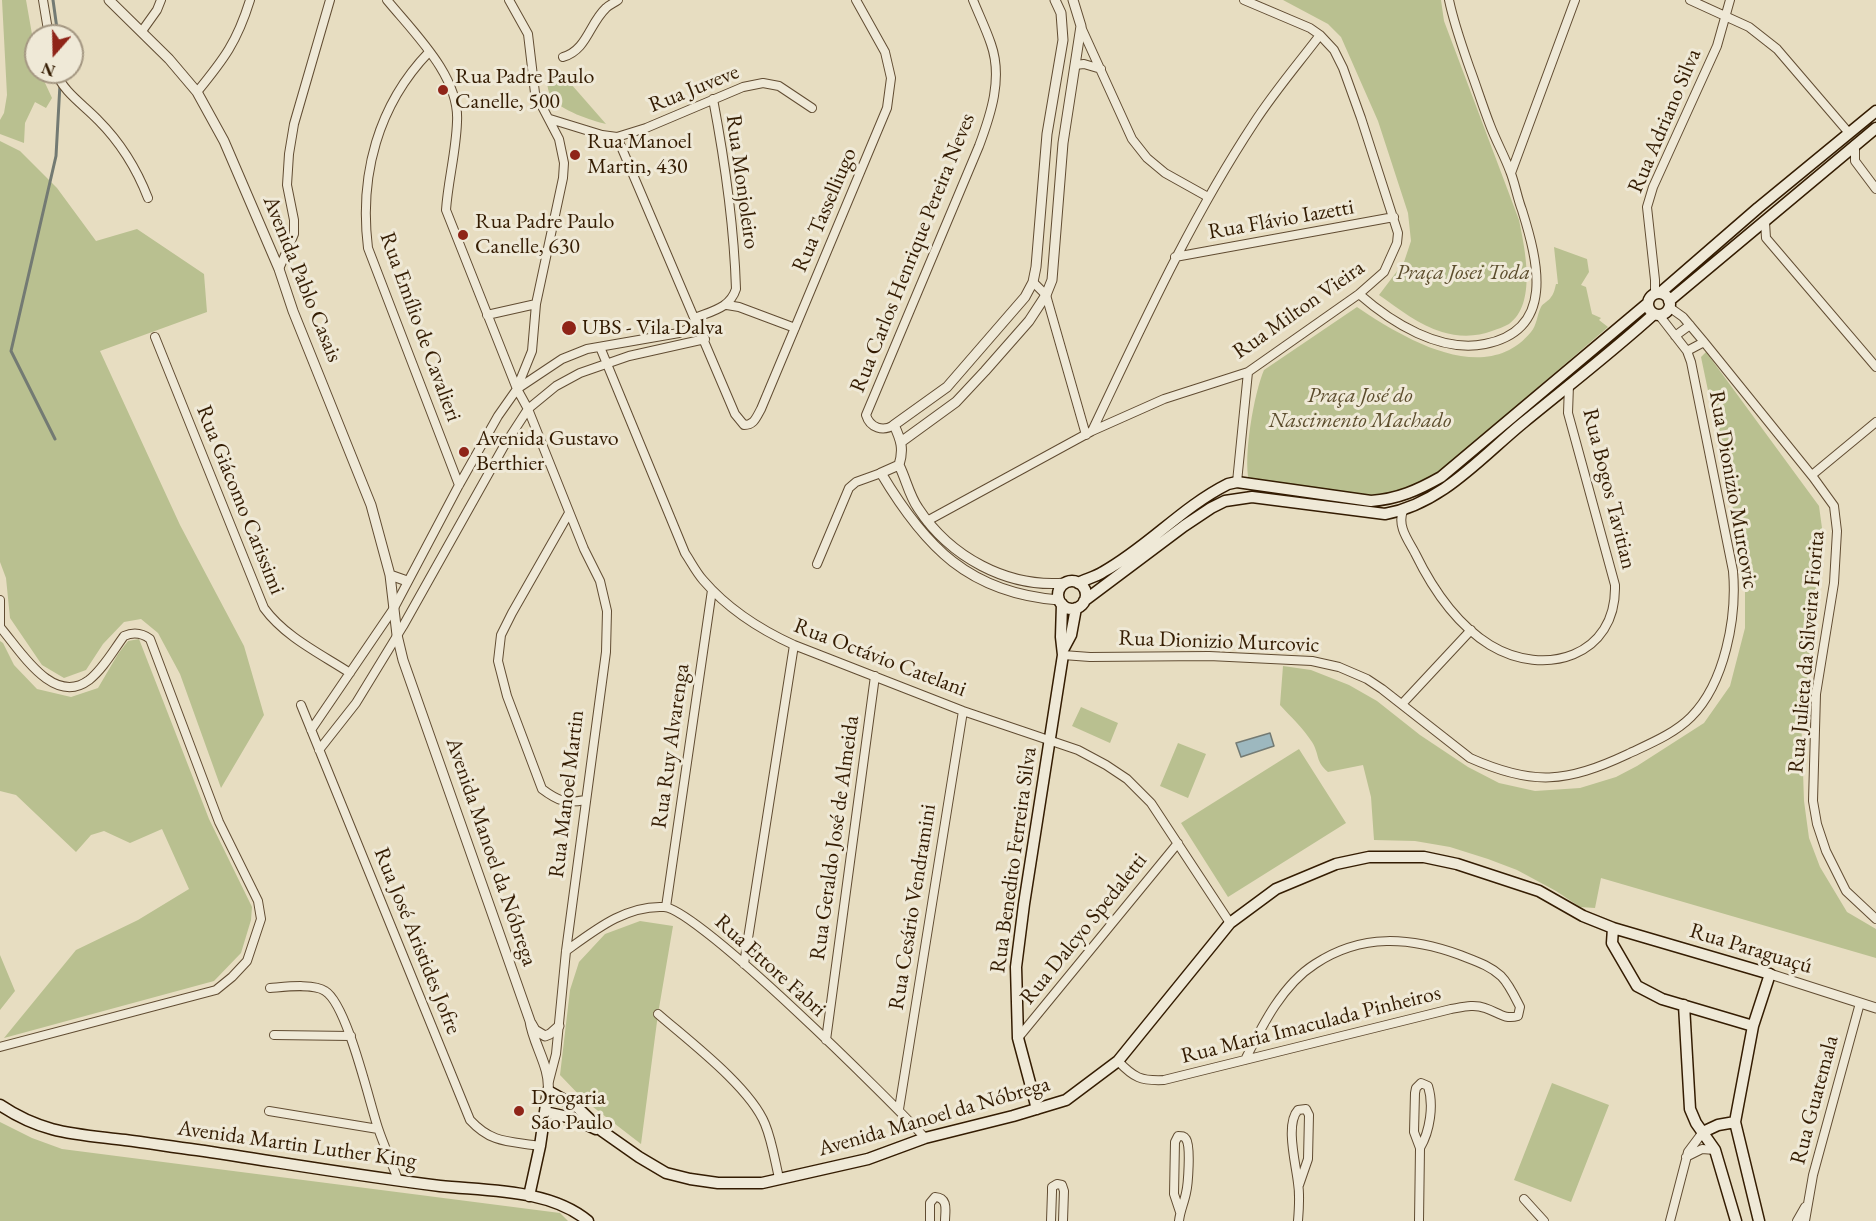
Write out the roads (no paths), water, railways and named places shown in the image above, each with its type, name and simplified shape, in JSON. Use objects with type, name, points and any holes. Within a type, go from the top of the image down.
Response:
[{"type":"main road","points":[[1876,111],[1658,293],[1650,297],[1648,303],[1441,477],[1407,495],[1371,501],[1237,482],[1217,489],[1101,574],[1078,583],[1065,583],[1060,588],[1060,602],[1066,608],[1080,605],[1184,526],[1225,501],[1252,497],[1385,514],[1403,511],[1417,505],[1444,489],[1657,314],[1667,311],[1669,304],[1876,128]]},
{"type":"main road","points":[[1658,293],[1666,296],[1669,304]]},
{"type":"main road","points":[[1648,303],[1650,310],[1657,314]]},
{"type":"main road","points":[[1078,583],[1085,591],[1080,605]]},
{"type":"main road","name":"Rua Benedito Ferreira Silva","points":[[1037,1109],[1018,1038],[1016,967],[1063,652],[1060,602]]},
{"type":"main road","name":"Rua Benedito Ferreira Silva","points":[[1063,652],[1080,605]]},
{"type":"main road","name":"Avenida Manoel da Nóbrega","points":[[548,1086],[577,1107],[620,1145],[666,1173],[718,1183],[762,1183],[868,1159],[925,1138],[1065,1100],[1118,1061],[1230,923],[1276,889],[1336,864],[1369,857],[1396,856],[1424,857],[1457,864],[1539,891],[1583,916],[1613,928]]},
{"type":"main road","points":[[1613,928],[1612,943],[1637,986],[1662,999],[1754,1026]]},
{"type":"main road","name":"Rua Paraguaçú","points":[[1613,928],[1770,974]]},
{"type":"main road","points":[[1759,1221],[1735,1122],[1754,1026],[1770,974]]},
{"type":"main road","points":[[1684,1005],[1688,1098],[1692,1116],[1715,1150],[1736,1221]]},
{"type":"main road","name":"Rua Manoel Martin","points":[[529,1196],[540,1146],[548,1086]]},
{"type":"main road","name":"Avenida Martin Luther King","points":[[0,1105],[16,1116],[47,1129],[77,1135],[549,1199],[576,1210],[588,1221]]},
{"type":"main road","name":"Avenida Manoel da Nóbrega","points":[[545,1112],[572,1119],[602,1131]]},
{"type":"main road","points":[[1703,1132],[1718,1125],[1735,1122]]},
{"type":"street","points":[[43,0],[47,24]]},
{"type":"street","name":"Avenida Pablo Casais","points":[[109,0],[170,59],[197,92],[224,141],[279,269],[293,311],[371,505],[390,575],[393,608]]},
{"type":"street","points":[[142,31],[157,10],[161,0]]},
{"type":"street","points":[[197,92],[227,56],[242,26],[250,0]]},
{"type":"street","points":[[279,269],[294,234],[288,185],[289,154],[294,124],[330,0]]},
{"type":"street","name":"Rua Manoel Martin","points":[[387,0],[429,52],[455,96],[457,120],[446,210],[517,389],[528,409],[569,513],[600,581],[607,611],[606,652],[585,800],[554,1064],[548,1086]]},
{"type":"street","points":[[310,729],[393,608],[498,416],[517,389],[532,351],[536,304],[563,178],[564,163],[559,139],[536,93],[528,34],[509,0]]},
{"type":"street","points":[[563,57],[572,54],[582,45],[606,8],[618,0]]},
{"type":"street","name":"Rua Tasselliugo","points":[[705,339],[735,414],[744,425],[750,425],[761,409],[887,108],[891,78],[885,52],[856,0]]},
{"type":"street","name":"Rua Carlos Henrique Pereira Neves","points":[[894,425],[883,429],[876,427],[867,420],[866,415],[979,146],[994,100],[996,81],[992,46],[973,0]]},
{"type":"street","points":[[1055,0],[1061,13],[1063,40],[1047,135],[1033,282],[1025,297],[1004,323],[947,387],[894,425],[902,449],[899,465],[916,506],[927,521],[961,554],[989,570],[1012,579],[1034,584],[1065,583]]},
{"type":"street","points":[[1073,0],[1081,26],[1132,139],[1147,158],[1165,173],[1208,197]]},
{"type":"street","name":"Rua Milton Vieira","points":[[927,521],[1089,433],[1164,399],[1248,372],[1359,294],[1384,272],[1395,249],[1398,233],[1343,68],[1334,50],[1320,35],[1245,0]]},
{"type":"street","points":[[1359,294],[1402,324],[1435,341],[1474,346],[1503,339],[1514,333],[1532,313],[1537,285],[1535,256],[1511,173],[1490,125],[1453,19],[1449,0]]},
{"type":"street","points":[[1511,173],[1575,0]]},
{"type":"street","points":[[1690,0],[1749,27],[1786,59],[1849,133]]},
{"type":"street","name":"Rua Adriano Silva","points":[[1658,293],[1647,207],[1653,188],[1717,46],[1730,0]]},
{"type":"street","points":[[901,442],[956,402],[1029,321],[1046,295],[1052,280],[1061,166],[1081,26]]},
{"type":"street","points":[[1089,433],[1175,257],[1208,197],[1255,121],[1320,35]]},
{"type":"street","name":"Rua Emílio de Cavalieri","points":[[429,52],[417,65],[390,104],[378,133],[368,169],[365,226],[368,248],[459,485]]},
{"type":"street","points":[[1075,65],[1084,64],[1101,69]]},
{"type":"street","name":"Rua Juveve","points":[[550,119],[602,135],[617,137],[646,128],[743,87],[763,83],[779,86],[812,108]]},
{"type":"street","points":[[63,84],[119,143],[133,164],[148,198]]},
{"type":"street","name":"Rua Monjoleiro","points":[[713,99],[725,162],[735,262],[736,289],[727,305]]},
{"type":"street","points":[[319,750],[356,703],[398,635],[499,454],[528,409],[556,386],[606,363],[705,339],[617,137]]},
{"type":"street","points":[[1855,145],[1855,160],[1859,169],[1876,189]]},
{"type":"street","name":"Rua Flávio Iazetti","points":[[1175,257],[1394,217]]},
{"type":"street","points":[[1765,222],[1766,238],[1876,367]]},
{"type":"street","points":[[1033,282],[1046,295],[1089,433]]},
{"type":"street","points":[[488,315],[536,304]]},
{"type":"street","name":"Rua Julieta da Silveira Fiorita","points":[[1669,304],[1704,342],[1812,475],[1834,506],[1837,531],[1834,583],[1816,694],[1813,801],[1817,824],[1826,851],[1846,891],[1876,919]]},
{"type":"street","points":[[517,389],[562,359],[587,349],[678,333],[727,305],[739,307],[795,328]]},
{"type":"street","name":"Rua Dionizio Murcovic","points":[[1063,652],[1090,657],[1281,658],[1324,662],[1367,679],[1470,758],[1526,777],[1568,777],[1612,762],[1679,727],[1691,716],[1707,694],[1722,661],[1733,618],[1734,587],[1733,571],[1695,380],[1687,351],[1657,314]]},
{"type":"street","points":[[1675,336],[1690,325]]},
{"type":"street","name":"Rua Giácomo Carissimi","points":[[155,337],[264,608],[288,633],[350,673]]},
{"type":"street","points":[[1687,351],[1704,342]]},
{"type":"street","name":"Rua Octávio Catelani","points":[[600,347],[685,553],[712,590],[749,620],[774,636],[794,645],[963,711],[1078,750],[1106,765],[1127,779],[1151,803],[1230,923]]},
{"type":"street","points":[[1237,482],[1248,372]]},
{"type":"street","name":"Rua Bogos Tavitian","points":[[1403,511],[1401,525],[1437,593],[1471,630],[1489,645],[1505,653],[1528,659],[1551,659],[1579,653],[1590,646],[1604,631],[1613,609],[1615,585],[1568,413],[1569,386]]},
{"type":"street","points":[[1812,475],[1876,422]]},
{"type":"street","points":[[818,564],[849,488],[856,482],[899,465]]},
{"type":"street","points":[[881,473],[894,495],[927,538],[962,570],[987,583],[1014,592],[1060,602]]},
{"type":"street","points":[[894,495],[908,489]]},
{"type":"street","points":[[569,513],[508,620],[501,635],[498,661],[507,696],[542,789],[554,798],[571,803],[585,800]]},
{"type":"street","points":[[390,575],[407,581]]},
{"type":"street","name":"Rua Ruy Alvarenga","points":[[666,907],[712,590]]},
{"type":"street","points":[[0,600],[0,627],[45,679],[59,685],[71,687],[88,681],[100,669],[124,636],[137,633],[150,639],[219,822],[258,901],[261,920],[247,960],[216,990],[0,1047]]},
{"type":"street","name":"Avenida Manoel da Nóbrega","points":[[393,608],[404,660],[530,1021],[533,1039],[548,1086]]},
{"type":"street","points":[[1402,704],[1471,630]]},
{"type":"street","points":[[744,964],[794,645]]},
{"type":"street","name":"Rua Geraldo José de Almeida","points":[[826,1040],[875,676]]},
{"type":"street","name":"Rua José Aristides Jofre","points":[[301,705],[470,1120],[482,1133],[496,1139],[540,1146]]},
{"type":"street","name":"Rua Cesário Vendramini","points":[[899,1109],[963,711]]},
{"type":"street","name":"Rua Dalcyo Spedaletti","points":[[1018,1038],[1178,843]]},
{"type":"street","points":[[566,951],[595,930],[638,908],[666,907]]},
{"type":"street","name":"Rua Ettore Fabri","points":[[666,907],[692,921],[744,964],[899,1109],[925,1138]]},
{"type":"street","name":"Rua Maria Imaculada Pinheiros","points":[[1118,1061],[1129,1073],[1145,1081],[1164,1080],[1245,1060],[1451,1009],[1473,1006],[1486,1008],[1503,1017],[1511,1018],[1518,1016],[1520,1007],[1502,977],[1485,964],[1418,943],[1390,940],[1365,943],[1314,964],[1295,982],[1261,1028],[1245,1060]]},
{"type":"street","name":"Rua Paraguaçú","points":[[1770,974],[1876,1008]]},
{"type":"street","points":[[270,988],[314,987],[325,990],[331,996],[351,1036],[378,1129],[398,1180]]},
{"type":"street","name":"Rua Guatemala","points":[[1806,1220],[1806,1206],[1860,1003]]},
{"type":"street","points":[[658,1014],[716,1065],[754,1104],[766,1125],[779,1178]]},
{"type":"street","points":[[530,1021],[535,1030],[546,1036],[559,1026]]},
{"type":"street","points":[[274,1035],[351,1036]]},
{"type":"street","points":[[1419,1221],[1420,1148],[1414,1132],[1415,1094],[1420,1083],[1428,1086],[1431,1095],[1427,1136],[1420,1148]]},
{"type":"street","points":[[1298,1221],[1299,1185],[1295,1167],[1292,1124],[1293,1116],[1298,1110],[1306,1109],[1309,1115],[1308,1159],[1299,1185]]},
{"type":"street","points":[[269,1111],[378,1129]]},
{"type":"street","points":[[1670,1221],[1686,1157],[1690,1147],[1703,1132]]},
{"type":"street","points":[[1179,1221],[1187,1191],[1188,1151],[1187,1140],[1178,1136],[1175,1142],[1174,1194],[1180,1212]]},
{"type":"street","points":[[1686,1157],[1698,1150],[1715,1150]]},
{"type":"street","points":[[1051,1221],[1052,1187],[1057,1184],[1062,1185],[1064,1191],[1063,1221]]},
{"type":"street","points":[[930,1221],[930,1203],[935,1197],[939,1197],[946,1204],[945,1221]]},
{"type":"street","points":[[1524,1199],[1544,1221]]},
{"type":"street","name":"Rua Guatemala","points":[[1797,1221],[1806,1206]]},
{"type":"water","points":[[1270,733],[1274,746],[1241,757],[1236,743]]},
{"type":"waterway","points":[[53,0],[56,24]]},
{"type":"waterway","points":[[55,439],[11,351],[56,156],[60,84]]},
{"type":"place","name":"Rua Padre Paulo Canelle, 500","points":[[443,90]]},
{"type":"place","name":"Rua Manoel Martin, 430","points":[[575,155]]},
{"type":"place","name":"Rua Padre Paulo Canelle, 630","points":[[463,235]]},
{"type":"place","name":"UBS - Vila Dalva","points":[[569,328]]},
{"type":"place","name":"Avenida Gustavo Berthier","points":[[464,452]]},
{"type":"place","name":"Drogaria São Paulo","points":[[519,1111]]},
{"type":"park label","name":"Praça Josei Toda","points":[[1463,273]]},
{"type":"park label","name":"Praça José do Nascimento Machado","points":[[1360,408]]}]
